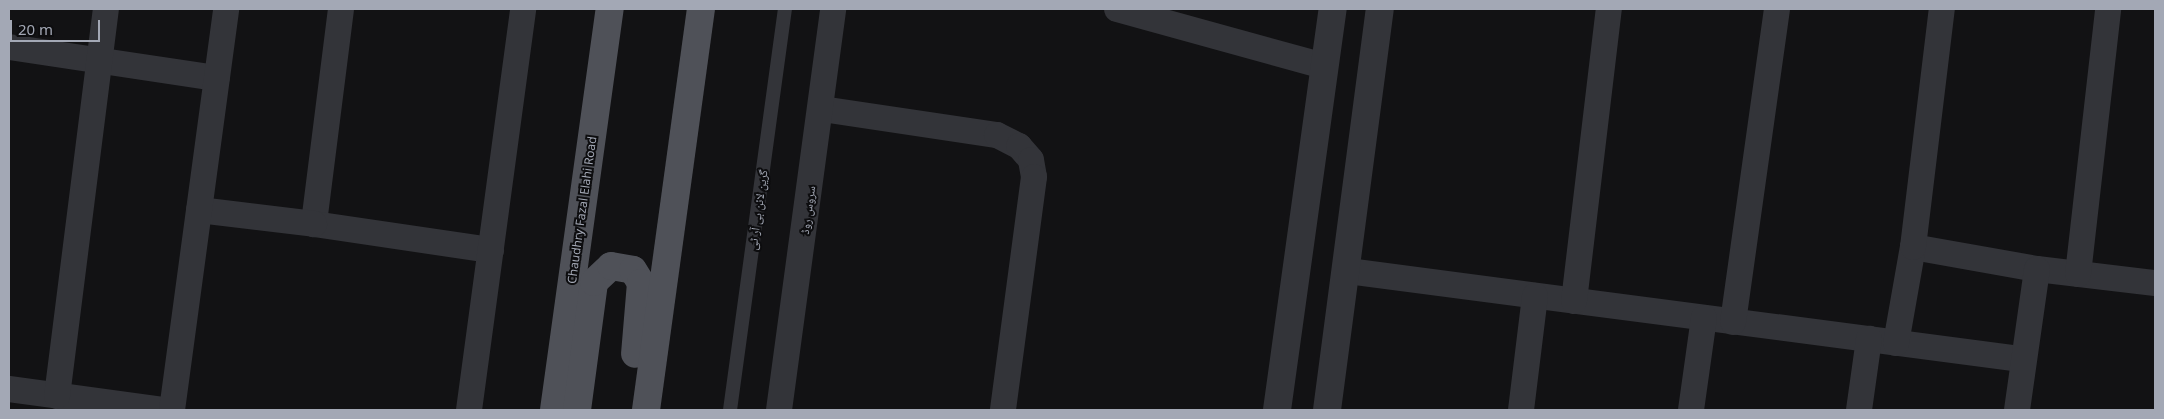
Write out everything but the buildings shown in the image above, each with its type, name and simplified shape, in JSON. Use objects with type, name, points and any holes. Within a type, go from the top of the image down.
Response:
[{"type":"main road","name":"Chaudhry Fazal Elahi Road","points":[[554,410],[610,9]]},
{"type":"main road","points":[[646,410],[702,9]]},
{"type":"main road","points":[[577,410],[594,282],[604,269],[618,265],[633,270],[642,291],[627,410]]},
{"type":"street","points":[[57,396],[106,9]]},
{"type":"street","points":[[172,410],[226,9]]},
{"type":"street","points":[[314,224],[341,9]]},
{"type":"street","points":[[469,410],[523,9]]},
{"type":"street","name":"سروس روڈ","points":[[779,410],[822,109],[833,9]]},
{"type":"street","points":[[1117,9],[1324,66]]},
{"type":"street","points":[[1277,410],[1333,9]]},
{"type":"street","points":[[1328,410],[1348,271],[1380,9]]},
{"type":"street","points":[[1574,302],[1609,9]]},
{"type":"street","points":[[1733,322],[1777,9]]},
{"type":"street","points":[[1896,343],[1913,246],[1942,9]]},
{"type":"street","points":[[2078,274],[2108,9]]},
{"type":"street","points":[[9,47],[216,78]]},
{"type":"street","points":[[822,109],[997,136],[1019,146],[1031,160],[1034,177],[1003,410]]},
{"type":"street","points":[[199,210],[314,224],[491,250]]},
{"type":"street","points":[[1913,246],[2037,269],[2155,283]]},
{"type":"street","points":[[2017,410],[2021,359],[2037,269]]},
{"type":"street","points":[[1348,271],[2021,359]]},
{"type":"street","points":[[1521,410],[1535,296]]},
{"type":"street","points":[[1691,410],[1704,318]]},
{"type":"street","points":[[1858,410],[1869,340]]},
{"type":"street","points":[[9,389],[165,410]]},
{"type":"lane","name":"گرین لائن بی آر ٹی","points":[[730,410],[785,9]]}]
